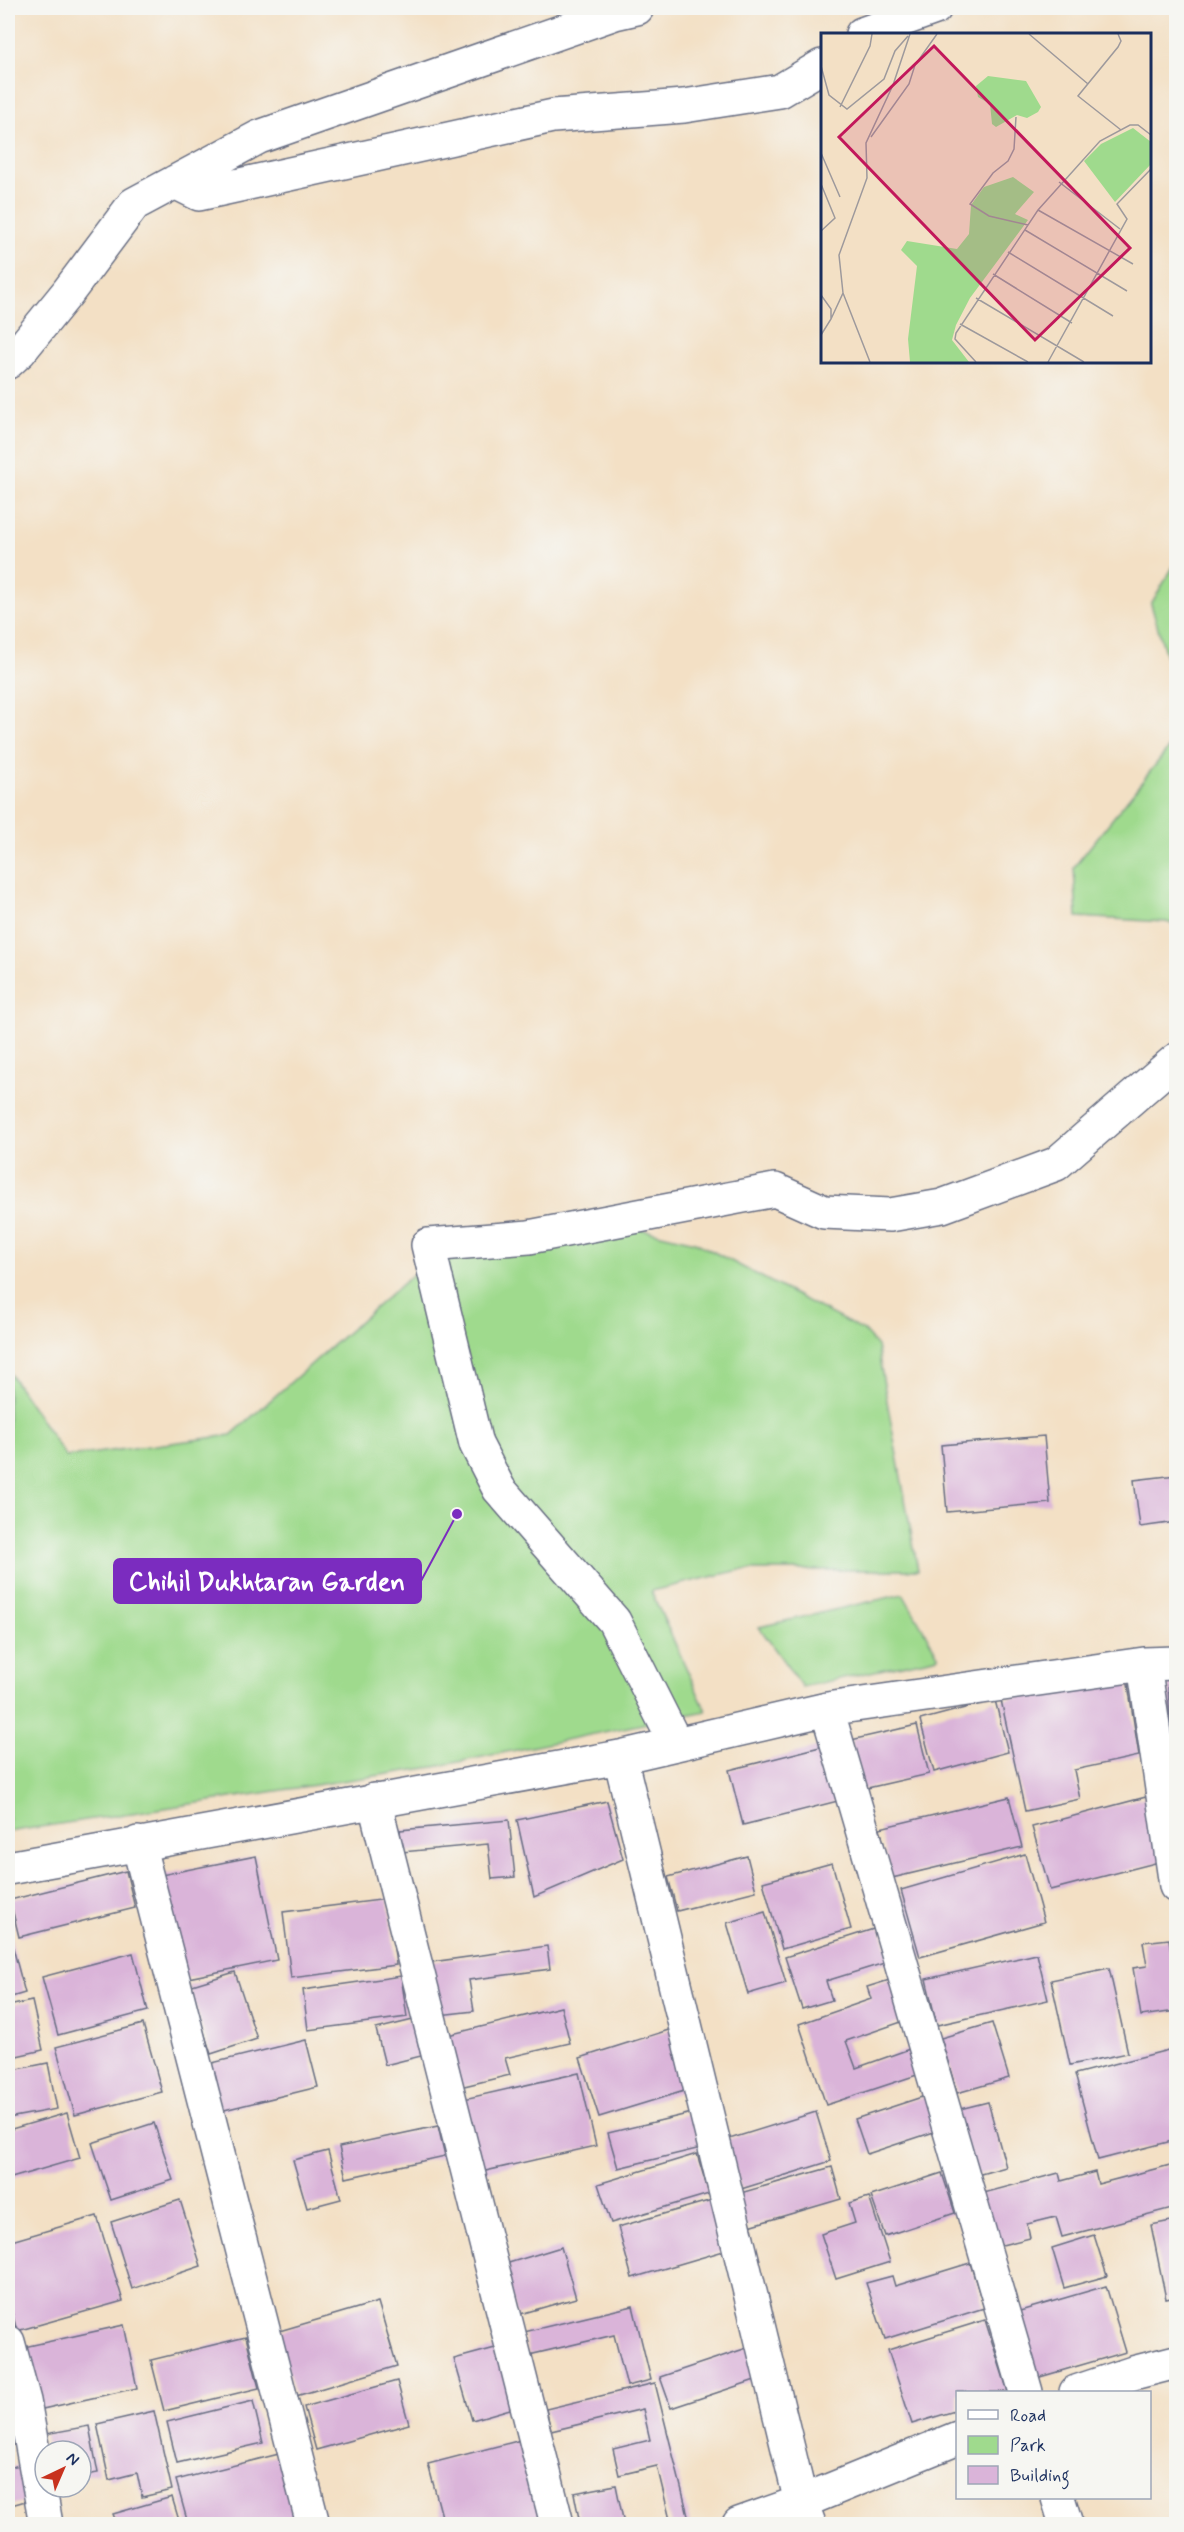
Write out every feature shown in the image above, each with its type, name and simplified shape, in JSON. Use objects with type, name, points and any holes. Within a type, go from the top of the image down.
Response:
[{"type":"street","points":[[8,362],[20,351],[68,292],[134,204],[259,136],[615,13],[638,8]]},
{"type":"street","points":[[865,33],[935,8]]},
{"type":"street","points":[[175,182],[199,194],[553,116],[684,106],[780,91],[821,67]]},
{"type":"street","points":[[676,1744],[614,1621],[499,1489],[476,1444],[428,1245],[529,1237],[775,1190],[824,1212],[890,1215],[942,1206],[1056,1164],[1176,1060]]},
{"type":"street","points":[[8,1868],[620,1756],[827,1709],[1144,1664],[1176,1663]]},
{"type":"street","points":[[1144,1664],[1176,1886]]},
{"type":"street","points":[[827,1709],[1026,2391]]},
{"type":"street","points":[[620,1756],[805,2513]]},
{"type":"street","points":[[374,1800],[557,2524]]},
{"type":"street","points":[[138,1843],[313,2524]]},
{"type":"street","points":[[8,2342],[24,2401],[46,2524]]},
{"type":"street","points":[[1079,2391],[1176,2362]]},
{"type":"street","points":[[739,2524],[805,2513],[956,2438]]},
{"type":"street","points":[[1058,2499],[1066,2524]]},
{"type":"green space","points":[[1176,562],[1176,690],[1151,604]]},
{"type":"green space","points":[[1176,739],[1176,925],[1166,922],[1077,917],[1074,867]]},
{"type":"green space","points":[[623,1225],[695,1242],[864,1331],[877,1346],[918,1570],[740,1570],[651,1591],[706,1711],[434,1767],[8,1832],[8,1371],[66,1457],[231,1435],[427,1262]]},
{"type":"green space","points":[[903,1594],[939,1657],[802,1687],[759,1627]]},
{"type":"building","points":[[1044,1436],[1050,1503],[947,1512],[941,1445]]},
{"type":"building","points":[[1176,1475],[1176,1522],[1140,1527],[1134,1480]]},
{"type":"building","points":[[1127,1678],[1139,1756],[1074,1770],[1080,1799],[1025,1811],[1001,1700]]},
{"type":"building","points":[[1168,1685],[1176,1685],[1176,1774],[1173,1774]]},
{"type":"building","points":[[995,1700],[1008,1752],[934,1772],[920,1720]]},
{"type":"building","points":[[917,1725],[929,1774],[863,1789],[851,1740]]},
{"type":"building","points":[[824,1746],[838,1801],[743,1825],[729,1770]]},
{"type":"building","points":[[1009,1797],[1022,1847],[892,1878],[880,1828]]},
{"type":"building","points":[[1146,1797],[1163,1861],[1050,1890],[1032,1827]]},
{"type":"building","points":[[607,1801],[623,1859],[534,1897],[517,1820]]},
{"type":"building","points":[[509,1820],[515,1877],[492,1879],[488,1844],[402,1852],[400,1830]]},
{"type":"building","points":[[1025,1854],[1044,1922],[920,1957],[901,1890]]},
{"type":"building","points":[[256,1856],[277,1960],[183,1979],[161,1875]]},
{"type":"building","points":[[747,1856],[756,1891],[677,1911],[668,1877]]},
{"type":"building","points":[[832,1863],[851,1929],[782,1949],[763,1882]]},
{"type":"building","points":[[126,1871],[135,1908],[19,1937],[10,1900]]},
{"type":"building","points":[[388,1899],[396,1965],[291,1978],[283,1912]]},
{"type":"building","points":[[765,1912],[786,1983],[748,1994],[727,1923]]},
{"type":"building","points":[[880,1927],[891,1961],[826,1981],[832,2000],[802,2009],[785,1957]]},
{"type":"building","points":[[8,1929],[25,1993],[8,1998]]},
{"type":"building","points":[[1169,1939],[1176,1987],[1176,2011],[1141,2016],[1133,1968],[1147,1966],[1143,1942]]},
{"type":"building","points":[[547,1946],[550,1969],[469,1980],[474,2011],[439,2015],[432,1962]]},
{"type":"building","points":[[133,1953],[148,2011],[58,2035],[42,1977]]},
{"type":"building","points":[[1037,1954],[1048,2000],[937,2025],[926,1979]]},
{"type":"building","points":[[1109,1968],[1128,2053],[1070,2065],[1051,1980]]},
{"type":"building","points":[[235,1972],[257,2039],[211,2054],[189,1986]]},
{"type":"building","points":[[401,1976],[407,2017],[308,2030],[303,1990]]},
{"type":"building","points":[[896,1978],[910,2019],[846,2041],[856,2068],[915,2047],[923,2073],[826,2105],[799,2024],[871,1999],[867,1987]]},
{"type":"building","points":[[32,2001],[43,2050],[8,2058],[8,2006]]},
{"type":"building","points":[[561,2007],[570,2043],[505,2058],[510,2075],[460,2087],[448,2035]]},
{"type":"building","points":[[413,2020],[421,2056],[385,2065],[376,2029]]},
{"type":"building","points":[[992,2023],[1009,2078],[957,2093],[941,2038]]},
{"type":"building","points":[[143,2024],[162,2092],[75,2115],[56,2047]]},
{"type":"building","points":[[675,2028],[694,2088],[599,2117],[580,2058]]},
{"type":"building","points":[[306,2040],[318,2087],[220,2111],[208,2064]]},
{"type":"building","points":[[1176,2048],[1176,2140],[1098,2160],[1075,2074]]},
{"type":"building","points":[[48,2063],[57,2109],[8,2118],[8,2071]]},
{"type":"building","points":[[579,2073],[596,2146],[481,2172],[464,2099]]},
{"type":"building","points":[[928,2095],[940,2130],[867,2154],[855,2119]]},
{"type":"building","points":[[988,2102],[1006,2167],[970,2177],[952,2111]]},
{"type":"building","points":[[816,2112],[831,2161],[741,2189],[726,2140]]},
{"type":"building","points":[[67,2113],[80,2158],[8,2179],[8,2130]]},
{"type":"building","points":[[692,2113],[701,2148],[618,2168],[608,2133]]},
{"type":"building","points":[[154,2123],[173,2180],[111,2200],[92,2143]]},
{"type":"building","points":[[438,2126],[445,2156],[346,2178],[339,2147]]},
{"type":"building","points":[[328,2151],[341,2199],[307,2208],[293,2160]]},
{"type":"building","points":[[697,2154],[709,2194],[611,2223],[598,2184]]},
{"type":"building","points":[[1174,2164],[1176,2207],[1062,2237],[1056,2217],[1027,2224],[1030,2238],[994,2247],[980,2194],[1059,2173],[1061,2181],[1095,2172],[1098,2184]]},
{"type":"building","points":[[832,2167],[841,2199],[746,2227],[737,2194]]},
{"type":"building","points":[[942,2173],[955,2213],[885,2236],[871,2196]]},
{"type":"building","points":[[869,2197],[890,2262],[836,2279],[821,2234],[855,2223],[849,2203]]},
{"type":"building","points":[[180,2200],[201,2266],[132,2289],[111,2222]]},
{"type":"building","points":[[712,2200],[727,2250],[632,2278],[618,2227]]},
{"type":"building","points":[[97,2216],[123,2301],[17,2331],[8,2297],[8,2242]]},
{"type":"building","points":[[1176,2220],[1176,2297],[1166,2299],[1151,2225]]},
{"type":"building","points":[[1094,2235],[1107,2276],[1064,2288],[1052,2248]]},
{"type":"building","points":[[561,2247],[576,2298],[517,2315],[502,2265]]},
{"type":"building","points":[[970,2263],[984,2308],[885,2339],[866,2283],[892,2276],[895,2286]]},
{"type":"building","points":[[1106,2286],[1126,2352],[1033,2379],[1013,2313]]},
{"type":"building","points":[[378,2302],[397,2366],[296,2396],[276,2332]]},
{"type":"building","points":[[633,2306],[651,2380],[627,2386],[614,2335],[529,2355],[524,2332]]},
{"type":"building","points":[[985,2320],[1008,2391],[956,2391],[956,2411],[912,2424],[888,2350]]},
{"type":"building","points":[[124,2325],[137,2388],[38,2410],[24,2347]]},
{"type":"building","points":[[246,2337],[259,2388],[164,2411],[151,2360]]},
{"type":"building","points":[[753,2346],[764,2377],[671,2408],[660,2377]]},
{"type":"building","points":[[499,2347],[517,2407],[472,2420],[454,2359]]},
{"type":"building","points":[[397,2381],[409,2424],[316,2450],[304,2407]]},
{"type":"building","points":[[655,2383],[690,2523],[671,2524],[657,2466],[619,2475],[613,2449],[650,2440],[643,2409],[551,2431],[546,2409]]},
{"type":"building","points":[[253,2401],[263,2443],[177,2463],[167,2422]]},
{"type":"building","points":[[154,2411],[172,2490],[142,2497],[137,2473],[109,2480],[97,2424]]},
{"type":"building","points":[[89,2426],[91,2439],[46,2439],[45,2434]]},
{"type":"building","points":[[521,2440],[544,2524],[444,2524],[428,2464]]},
{"type":"building","points":[[93,2447],[98,2473],[93,2474]]},
{"type":"building","points":[[287,2452],[306,2524],[188,2524],[176,2480]]},
{"type":"building","points":[[19,2465],[29,2500],[8,2506],[8,2468]]},
{"type":"building","points":[[616,2485],[624,2524],[580,2524],[574,2493]]},
{"type":"building","points":[[172,2497],[180,2524],[117,2524],[113,2514]]},
{"type":"place","name":"Chihil Dukhtaran Garden","points":[[457,1514]]}]
